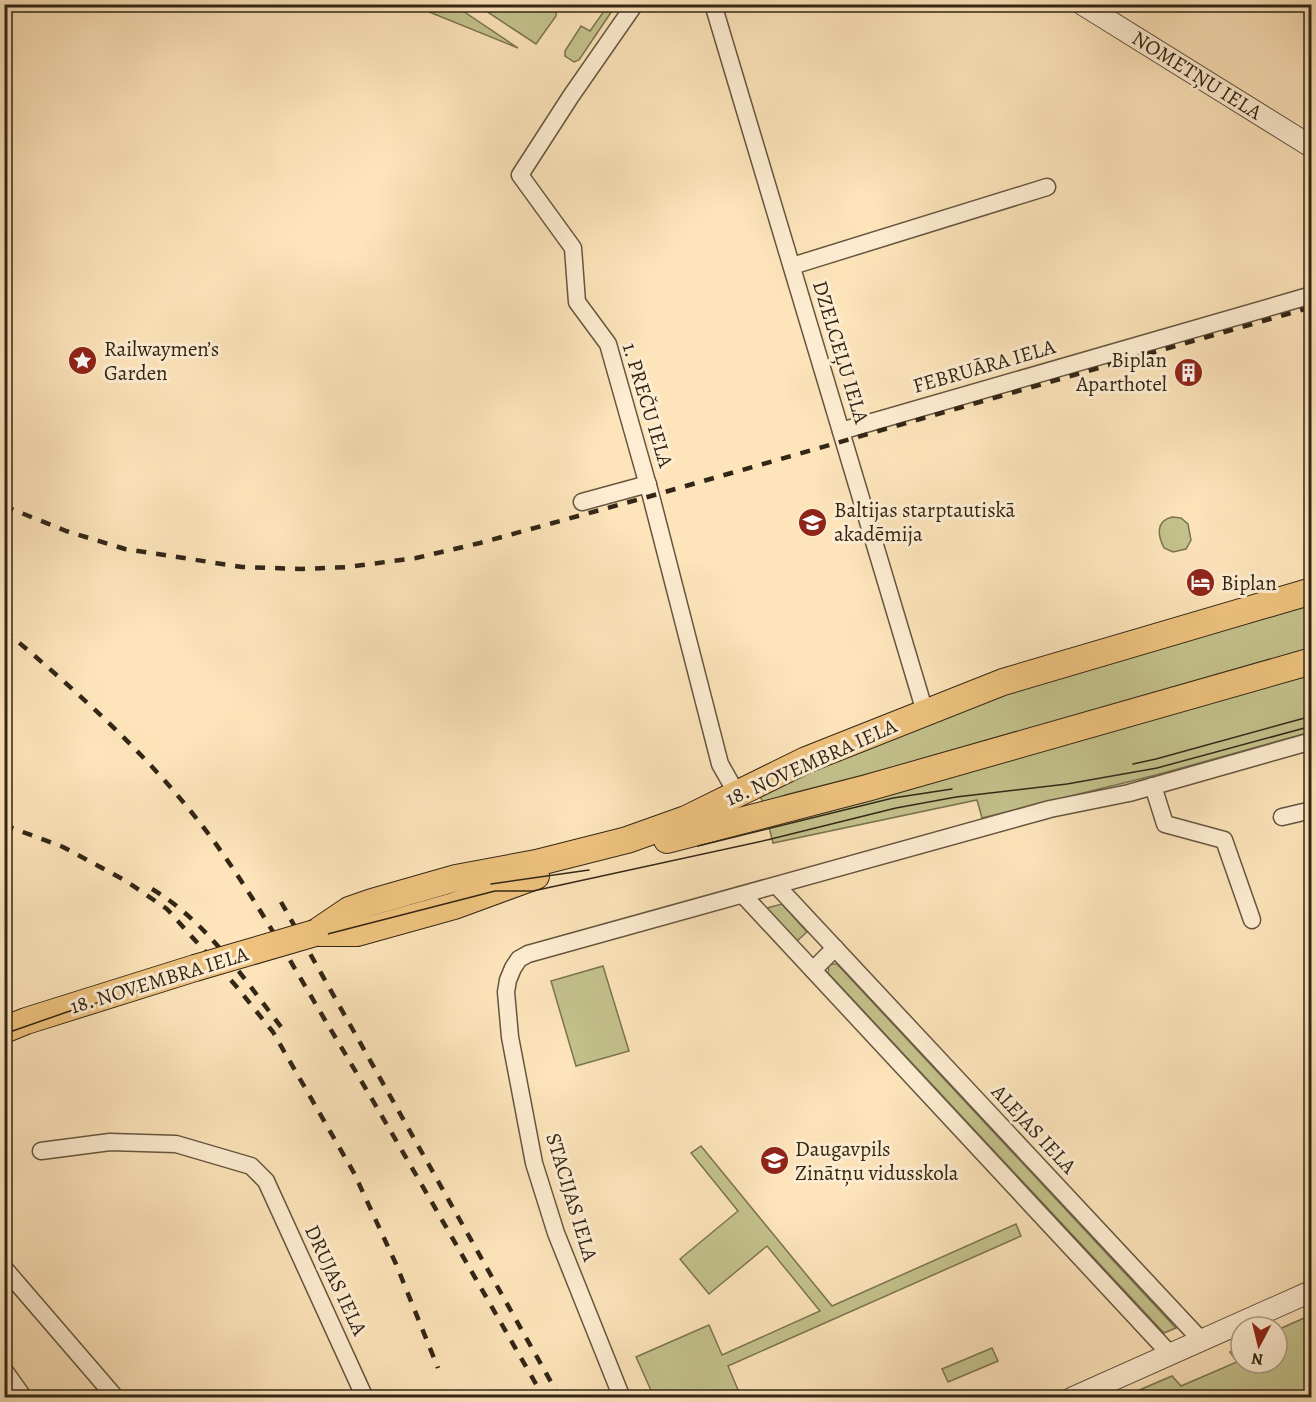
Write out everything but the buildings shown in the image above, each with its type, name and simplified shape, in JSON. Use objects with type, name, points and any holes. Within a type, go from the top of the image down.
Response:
[{"type":"main road","name":"18. NOVEMBRA IELA","points":[[315,933],[349,910],[372,902],[456,878],[537,863],[627,840],[686,819],[806,760],[1003,682],[1311,591]]},
{"type":"main road","name":"18. NOVEMBRA IELA","points":[[4,1030],[195,968],[315,933],[357,933],[454,906],[519,881],[589,860],[867,788],[1311,661]]},
{"type":"street","name":"1. PREČU IELA","points":[[635,4],[520,175],[573,248],[577,302],[608,344],[648,484],[720,764],[737,794]]},
{"type":"street","name":"DZELCEĻU IELA","points":[[713,4],[925,712]]},
{"type":"street","name":"NOMETŅU IELA","points":[[1082,4],[1109,12],[1311,147]]},
{"type":"street","points":[[792,266],[1047,187]]},
{"type":"street","name":"FEBRUĀRA IELA","points":[[841,430],[1311,295]]},
{"type":"street","points":[[582,502],[648,484]]},
{"type":"street","points":[[1170,1354],[744,896],[1050,809],[1153,786],[1311,741]]},
{"type":"street","points":[[1153,786],[1165,824],[1224,840],[1252,920]]},
{"type":"street","points":[[1282,818],[1311,810]]},
{"type":"street","name":"ALEJAS IELA","points":[[777,886],[1201,1341]]},
{"type":"street","name":"STACIJAS IELA","points":[[622,1398],[556,1233],[534,1163],[510,1037],[506,992],[508,980],[519,959],[528,954],[744,896]]},
{"type":"street","points":[[813,970],[835,948]]},
{"type":"street","name":"DRUJAS IELA","points":[[41,1151],[110,1142],[176,1144],[251,1166],[266,1181],[365,1398]]},
{"type":"street","points":[[4,1268],[116,1398]]},
{"type":"street","points":[[1072,1398],[1311,1292]]},
{"type":"street","points":[[4,1370],[24,1398]]},
{"type":"shaded area","points":[[609,4],[616,5],[579,60],[574,62],[565,56],[565,51],[581,26],[590,31]]},
{"type":"shaded area","points":[[412,5],[454,5],[518,48]]},
{"type":"shaded area","points":[[477,5],[557,5],[556,16],[536,44]]},
{"type":"shaded area","points":[[1172,517],[1181,518],[1188,524],[1191,540],[1186,549],[1173,552],[1164,548],[1159,534],[1160,525]]},
{"type":"shaded area","points":[[1311,605],[1311,650],[915,762],[785,795],[764,805],[760,796],[819,767],[998,695]]},
{"type":"shaded area","points":[[1311,674],[1311,732],[1156,775],[982,818],[977,800],[773,843],[768,823]]},
{"type":"shaded area","points":[[782,904],[807,932],[797,941],[767,908]]},
{"type":"shaded area","points":[[837,964],[1176,1328],[1164,1333],[828,973],[829,965]]},
{"type":"shaded area","points":[[603,966],[629,1051],[576,1066],[551,981]]},
{"type":"shaded area","points":[[701,1146],[832,1306],[1016,1224],[1021,1236],[728,1366],[741,1397],[654,1397],[636,1357],[709,1325],[722,1355],[820,1311],[767,1246],[709,1294],[680,1259],[738,1211],[691,1153]]},
{"type":"shaded area","points":[[1311,1315],[1311,1397],[1123,1397],[1172,1376],[1181,1386],[1229,1365],[1229,1375],[1289,1375],[1289,1325]]},
{"type":"shaded area","points":[[992,1348],[998,1361],[948,1382],[942,1369]]},
{"type":"tram line","points":[[1133,764],[1312,716]]},
{"type":"tram line","points":[[4,1034],[67,1012],[316,937],[495,891],[533,891],[767,840],[896,808],[956,797],[1067,784],[1157,768],[1312,726]]},
{"type":"tram line","points":[[698,846],[893,798],[952,789]]},
{"type":"tram line","points":[[491,884],[589,870]]},
{"type":"tram line","points":[[113,989],[302,932]]},
{"type":"railway","points":[[4,506],[66,531],[125,549],[242,567],[302,569],[348,567],[416,558],[480,543],[651,496],[1312,307]]},
{"type":"railway","points":[[4,630],[64,681],[121,735],[175,792],[223,854],[263,915],[353,1067],[544,1398]]},
{"type":"railway","points":[[4,825],[63,847],[126,881],[167,909],[236,986],[273,1032],[354,1173],[396,1264],[438,1368]]},
{"type":"railway","points":[[152,889],[172,903],[209,936],[285,1032]]},
{"type":"railway","points":[[281,902],[560,1398]]},
{"type":"place","name":"Railwaymen’s Garden","points":[[83,361]]},
{"type":"place","name":"Biplan Aparthotel","points":[[1188,372]]},
{"type":"place","name":"Baltijas starptautiskā akadēmija","points":[[813,522]]},
{"type":"place","name":"Biplan","points":[[1200,583]]},
{"type":"place","name":"Daugavpils Zinātņu vidusskola","points":[[774,1161]]}]
